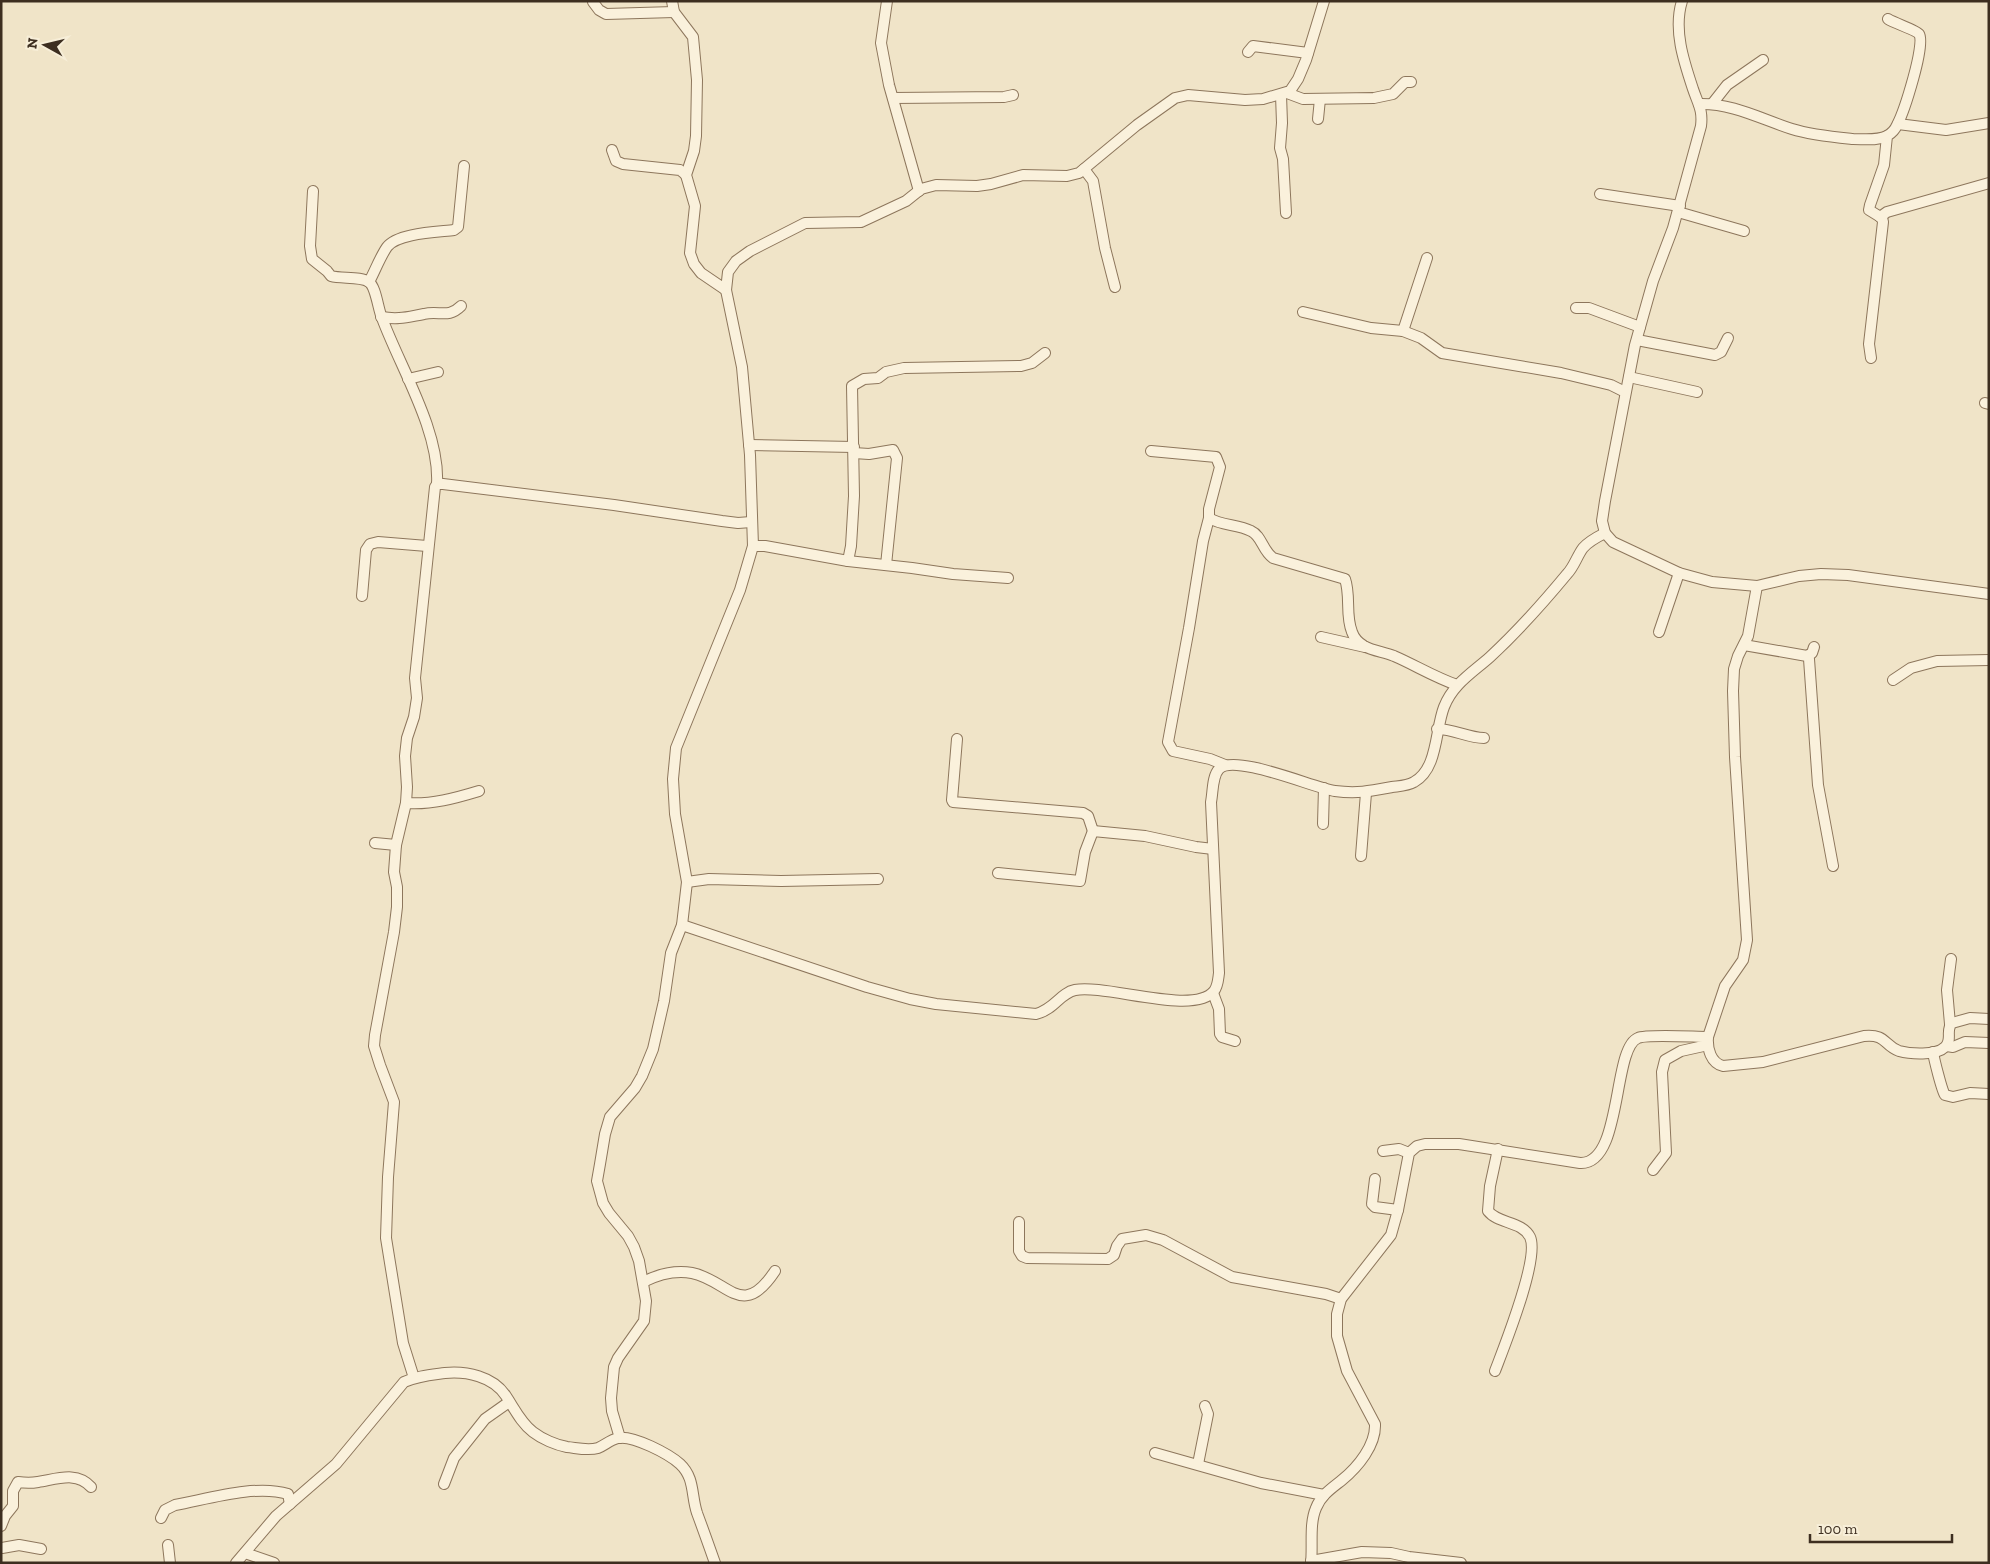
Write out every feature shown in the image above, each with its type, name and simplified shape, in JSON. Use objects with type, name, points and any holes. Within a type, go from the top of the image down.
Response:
[{"type":"street","points":[[672,1],[674,12],[693,37],[697,80],[696,136],[694,151],[686,175],[694,206],[690,253],[701,273],[726,290]]},
{"type":"street","points":[[887,1],[881,43],[893,98],[919,191]]},
{"type":"street","points":[[620,1438],[612,1411],[611,1383],[618,1358],[644,1321],[646,1301],[640,1261],[628,1236],[608,1213],[597,1181],[605,1134],[610,1117],[635,1088],[653,1049],[664,1001],[671,953],[682,925],[687,882],[675,814],[673,779],[676,748],[740,590],[753,546],[750,445],[742,367],[726,290],[728,272],[736,262],[750,251],[806,223],[861,222],[906,201],[919,191],[936,185],[991,184],[1023,175],[1067,176],[1079,173],[1137,125],[1174,98],[1188,95],[1245,100],[1263,99],[1284,94],[1290,91],[1298,79],[1308,54],[1324,1]]},
{"type":"street","points":[[1682,1],[1679,23],[1681,47],[1703,113],[1679,209],[1653,281],[1636,340],[1602,521],[1604,533],[1613,542],[1679,573],[1712,582],[1757,586],[1799,576],[1839,574],[1989,594]]},
{"type":"street","points":[[593,2],[599,10],[606,14],[674,12]]},
{"type":"street","points":[[1699,104],[1725,105],[1794,130],[1839,138],[1870,140],[1887,136],[1893,132],[1898,124],[1912,80],[1921,41],[1920,35],[1913,29],[1906,28],[1888,19]]},
{"type":"street","points":[[1248,52],[1253,46],[1308,54]]},
{"type":"street","points":[[1712,104],[1727,85],[1763,60]]},
{"type":"street","points":[[1284,94],[1302,99],[1346,100],[1387,97],[1393,94],[1405,82],[1411,82]]},
{"type":"street","points":[[1284,94],[1280,148],[1283,158],[1286,213]]},
{"type":"street","points":[[893,98],[1013,95]]},
{"type":"street","points":[[1318,120],[1320,99]]},
{"type":"street","points":[[1898,124],[1946,130],[1989,124]]},
{"type":"street","points":[[1871,358],[1869,344],[1883,222],[1880,217],[1869,210],[1884,166],[1887,136]]},
{"type":"street","points":[[612,150],[616,161],[622,164],[680,170],[686,175]]},
{"type":"street","points":[[414,1378],[403,1344],[386,1238],[388,1176],[394,1102],[374,1046],[397,907],[397,887],[394,872],[396,845],[406,803],[405,748],[414,717],[417,698],[415,678],[438,467],[425,421],[381,317],[369,282],[387,247],[392,242],[405,237],[454,230],[458,226],[464,166]]},
{"type":"street","points":[[1084,169],[1093,181],[1105,248],[1115,287]]},
{"type":"street","points":[[1880,217],[1887,212],[1989,183]]},
{"type":"street","points":[[313,191],[310,246],[312,259],[331,276],[369,282]]},
{"type":"street","points":[[1600,194],[1679,209],[1744,231]]},
{"type":"street","points":[[1403,331],[1426,258]]},
{"type":"street","points":[[381,317],[405,319],[424,314],[446,314],[455,312],[461,306]]},
{"type":"street","points":[[1576,308],[1589,308],[1640,327]]},
{"type":"street","points":[[1303,312],[1371,328],[1403,331],[1421,338],[1442,353],[1561,373],[1611,385],[1625,392]]},
{"type":"street","points":[[1636,340],[1715,355],[1721,352],[1728,338]]},
{"type":"street","points":[[848,561],[854,505],[852,386],[869,378],[878,378],[886,372],[904,368],[990,365],[1021,366],[1032,363],[1045,353]]},
{"type":"street","points":[[408,379],[438,372]]},
{"type":"street","points":[[1629,377],[1697,392]]},
{"type":"street","points":[[750,445],[854,450],[869,454],[893,450],[896,458],[886,565]]},
{"type":"street","points":[[1152,451],[1216,457],[1220,467],[1209,509],[1209,518],[1203,541],[1168,742],[1174,751],[1210,759],[1225,765],[1243,766],[1287,775],[1333,791],[1366,793],[1408,784],[1418,778],[1427,769],[1444,707],[1457,685],[1489,658],[1519,628],[1569,572],[1583,548],[1604,533]]},
{"type":"street","points":[[437,484],[614,505],[738,523],[751,522]]},
{"type":"street","points":[[1209,518],[1252,531],[1260,540],[1264,550],[1273,558],[1345,579],[1351,628],[1358,642],[1366,647]]},
{"type":"street","points":[[362,596],[366,550],[370,544],[385,543],[428,546]]},
{"type":"street","points":[[753,546],[765,546],[848,561],[953,574],[1008,578]]},
{"type":"street","points":[[1659,632],[1679,573]]},
{"type":"street","points":[[1757,586],[1752,622],[1736,663],[1732,691],[1747,940],[1743,960],[1726,986],[1708,1041],[1715,1062],[1723,1066],[1763,1062],[1869,1036],[1878,1036],[1899,1051],[1933,1052],[1947,1046],[1953,1047],[1965,1042],[1989,1043]]},
{"type":"street","points":[[1321,637],[1392,655],[1433,676],[1457,685]]},
{"type":"street","points":[[1744,645],[1807,656],[1812,654],[1814,647]]},
{"type":"street","points":[[1807,656],[1809,659],[1812,690],[1818,785],[1833,866]]},
{"type":"street","points":[[1893,680],[1911,668],[1937,661],[1989,660]]},
{"type":"street","points":[[1437,729],[1484,738]]},
{"type":"street","points":[[957,739],[953,802],[1083,813],[1088,816],[1093,830],[1085,852],[1080,881],[998,872]]},
{"type":"street","points":[[682,925],[867,987],[936,1004],[1036,1014],[1050,1008],[1072,990],[1104,991],[1152,999],[1199,1000],[1213,992],[1218,983],[1219,938],[1213,849],[1212,794],[1215,776],[1218,770],[1225,765]]},
{"type":"street","points":[[1323,824],[1324,788]]},
{"type":"street","points":[[406,803],[421,804],[458,798],[479,791]]},
{"type":"street","points":[[1361,856],[1366,793]]},
{"type":"street","points":[[1093,830],[1145,836],[1213,849]]},
{"type":"street","points":[[375,843],[396,845]]},
{"type":"street","points":[[687,882],[709,880],[781,881],[878,878]]},
{"type":"street","points":[[1947,1046],[1950,1024],[1947,990],[1952,959]]},
{"type":"street","points":[[1213,992],[1219,1009],[1220,1034],[1222,1037],[1235,1041]]},
{"type":"street","points":[[1950,1024],[1970,1018],[1989,1020]]},
{"type":"street","points":[[1461,1563],[1390,1553],[1362,1552],[1311,1562],[1316,1509],[1324,1496],[1358,1463],[1374,1438],[1375,1432],[1375,1424],[1347,1371],[1336,1324],[1337,1314],[1341,1299],[1391,1235],[1409,1153],[1417,1146],[1425,1144],[1459,1144],[1580,1164],[1590,1162],[1599,1156],[1610,1128],[1628,1050],[1634,1040],[1645,1036],[1708,1041]]},
{"type":"street","points":[[1652,1170],[1666,1153],[1662,1072],[1666,1060],[1681,1051],[1708,1041]]},
{"type":"street","points":[[1933,1052],[1940,1073],[1941,1088],[1945,1095],[1953,1097],[1970,1093],[1989,1094]]},
{"type":"street","points":[[1383,1150],[1399,1149],[1409,1153]]},
{"type":"street","points":[[1495,1371],[1516,1313],[1532,1258],[1532,1243],[1525,1231],[1492,1216],[1488,1211],[1490,1186],[1498,1149]]},
{"type":"street","points":[[1375,1179],[1372,1204],[1375,1208],[1398,1210]]},
{"type":"street","points":[[1019,1222],[1019,1252],[1027,1258],[1108,1259],[1114,1255],[1117,1246],[1122,1240],[1146,1235],[1162,1240],[1232,1277],[1326,1294],[1341,1299]]},
{"type":"street","points":[[643,1282],[656,1276],[678,1272],[694,1274],[737,1295],[750,1295],[766,1284],[775,1271]]},
{"type":"street","points":[[236,1563],[276,1516],[336,1464],[404,1382],[414,1378],[451,1373],[469,1374],[486,1379],[496,1385],[532,1432],[545,1439],[565,1446],[587,1450],[598,1448],[620,1438],[640,1442],[678,1462],[691,1478],[696,1512],[714,1563]]},
{"type":"street","points":[[444,1484],[454,1458],[484,1419],[509,1402]]},
{"type":"street","points":[[1198,1464],[1208,1414],[1205,1406]]},
{"type":"street","points":[[1155,1453],[1261,1483],[1324,1496]]},
{"type":"street","points":[[1,1526],[4,1516],[13,1506],[13,1490],[18,1482],[36,1482],[73,1476],[87,1482],[91,1487]]},
{"type":"street","points":[[161,1518],[165,1510],[174,1505],[247,1492],[276,1491],[288,1494],[290,1504]]},
{"type":"street","points":[[2,1545],[41,1549]]},
{"type":"street","points":[[168,1545],[170,1563]]},
{"type":"street","points":[[245,1553],[274,1563]]}]
